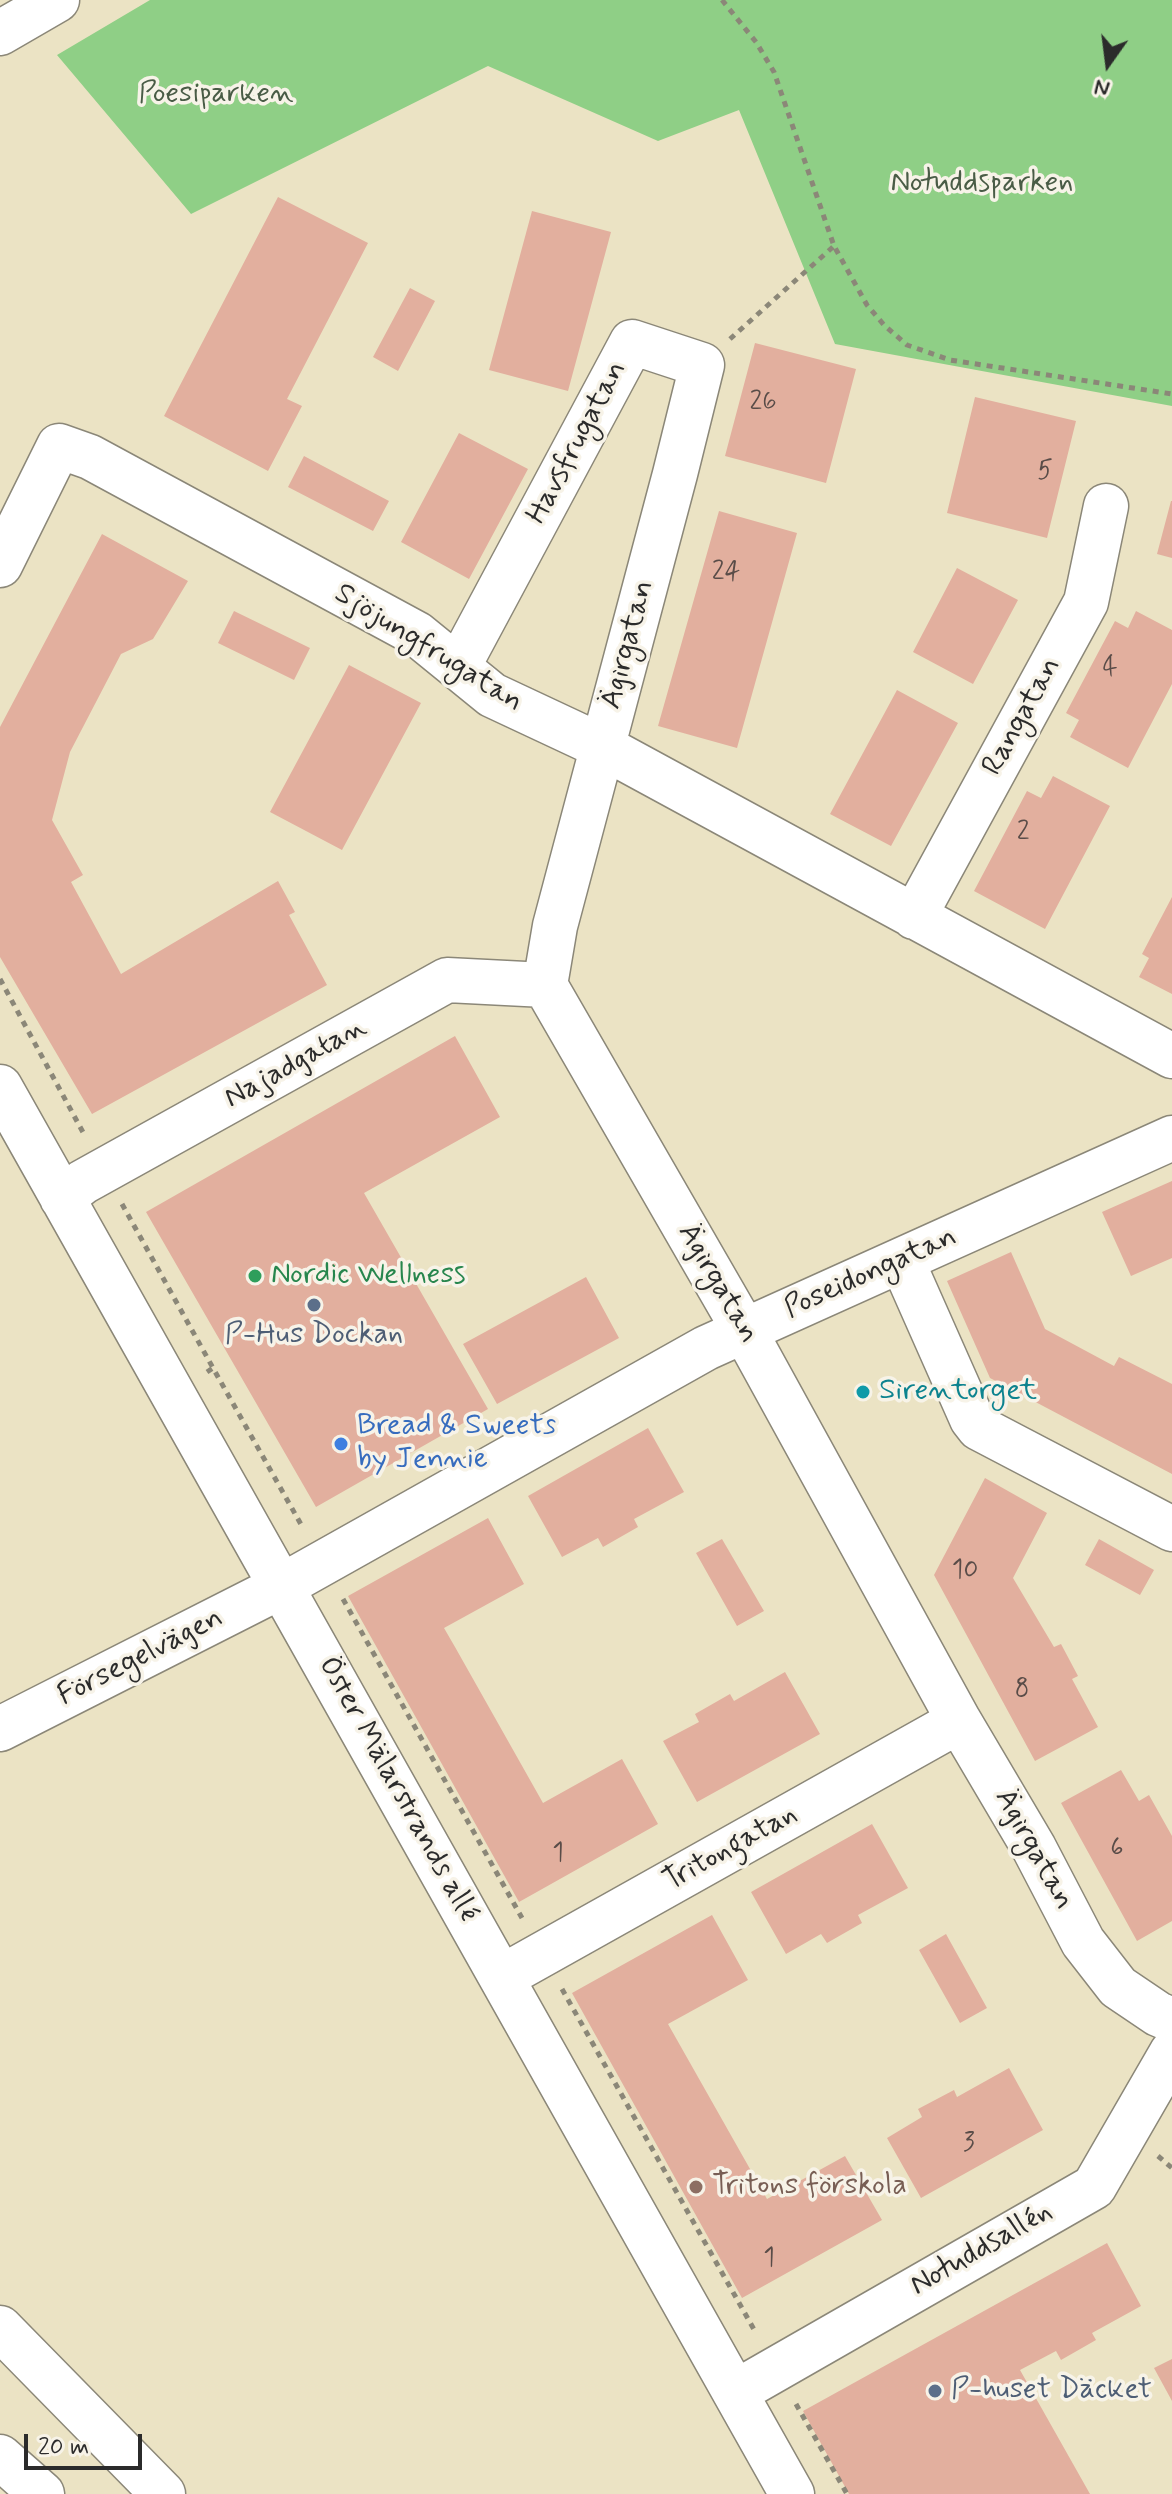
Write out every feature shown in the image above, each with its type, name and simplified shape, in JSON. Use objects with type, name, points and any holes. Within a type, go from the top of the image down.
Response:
[{"type":"street","points":[[0,33],[57,0]]},
{"type":"street","name":"Havsfrugatan","points":[[459,665],[632,342],[702,365]]},
{"type":"street","name":"Ägirgatan","points":[[702,365],[555,926],[545,985],[744,1330],[959,1721],[1034,1848],[1083,1942],[1118,1987],[1172,2020]]},
{"type":"street","name":"Sjöjungfrugatan","points":[[0,565],[59,446],[90,457],[417,634],[459,665],[492,695],[603,747],[1172,1056]]},
{"type":"street","name":"Rangatan","points":[[914,917],[1086,602],[1106,506]]},
{"type":"street","name":"Najadgatan","points":[[62,1198],[83,1182],[447,980],[545,985]]},
{"type":"street","name":"Öster Mälarstrands allé","points":[[0,1087],[792,2494]]},
{"type":"street","name":"Poseidongatan","points":[[282,1586],[706,1348],[1172,1138]]},
{"type":"street","points":[[902,1261],[972,1419],[979,1428],[1172,1529]]},
{"type":"street","name":"Försegelvägen","points":[[0,1729],[282,1586]]},
{"type":"street","name":"Tritongatan","points":[[502,1977],[959,1721]]},
{"type":"street","name":"Notuddsallén","points":[[736,2392],[1094,2187],[1172,2052]]},
{"type":"street","points":[[0,2328],[163,2494]]},
{"type":"street","points":[[0,2457],[42,2494]]},
{"type":"path","points":[[726,1],[774,72],[834,246],[867,305],[884,325],[907,345],[950,360],[1172,394]]},
{"type":"path","points":[[702,365],[834,246]]},
{"type":"path","points":[[172,1394],[213,1368],[847,2494]]},
{"type":"green space","name":"Notuddsparken","points":[[150,0],[1172,0],[1172,406],[835,344],[739,110],[658,141],[488,66],[191,214],[57,55]]},
{"type":"building","points":[[278,197],[368,243],[287,399],[302,406],[268,471],[164,416]]},
{"type":"building","points":[[532,211],[611,232],[568,391],[489,370]]},
{"type":"building","points":[[410,288],[435,301],[398,371],[373,357]]},
{"type":"building","points":[[755,343],[856,369],[826,483],[725,456]]},
{"type":"building","points":[[975,397],[1076,421],[1047,538],[947,513]]},
{"type":"building","points":[[459,433],[528,469],[469,579],[401,542]]},
{"type":"building","points":[[304,456],[389,501],[373,531],[288,487]]},
{"type":"building","points":[[1172,501],[1172,558],[1157,554]]},
{"type":"building","points":[[719,511],[797,533],[737,748],[658,726]]},
{"type":"building","points":[[102,534],[188,581],[153,639],[121,654],[70,752],[52,820],[83,875],[71,882],[121,974],[278,881],[295,912],[289,915],[327,985],[92,1114],[0,957],[0,727]]},
{"type":"building","points":[[957,568],[1018,600],[973,684],[913,652]]},
{"type":"building","points":[[234,611],[310,648],[294,680],[218,643]]},
{"type":"building","points":[[1136,611],[1172,630],[1172,684],[1128,768],[1070,737],[1079,720],[1066,713],[1115,621],[1128,628]]},
{"type":"building","points":[[349,665],[421,703],[342,850],[270,812]]},
{"type":"building","points":[[897,690],[958,723],[891,846],[830,814]]},
{"type":"building","points":[[1053,776],[1110,806],[1045,929],[974,891],[1027,791],[1041,798]]},
{"type":"building","points":[[1172,897],[1172,994],[1139,977],[1149,958],[1142,954]]},
{"type":"building","name":"P-Hus Dockan","points":[[455,1036],[500,1117],[364,1193],[488,1409],[316,1507],[146,1212]]},
{"type":"building","points":[[1172,1181],[1172,1258],[1131,1276],[1102,1212]]},
{"type":"building","points":[[1011,1252],[1045,1329],[1114,1366],[1119,1357],[1172,1384],[1172,1474],[990,1378],[947,1281]]},
{"type":"building","points":[[586,1277],[619,1338],[497,1404],[463,1344]]},
{"type":"building","points":[[648,1428],[684,1492],[634,1519],[638,1527],[603,1547],[598,1538],[562,1557],[528,1496]]},
{"type":"building","points":[[985,1478],[1047,1513],[1013,1578],[1054,1647],[1061,1644],[1078,1676],[1072,1679],[1098,1727],[1035,1761],[934,1575]]},
{"type":"building","points":[[488,1518],[524,1584],[444,1628],[543,1803],[622,1759],[658,1824],[519,1902],[348,1596]]},
{"type":"building","points":[[722,1539],[764,1611],[737,1626],[696,1553]]},
{"type":"building","points":[[1099,1539],[1154,1570],[1140,1595],[1085,1565]]},
{"type":"building","points":[[785,1672],[820,1734],[697,1802],[663,1741],[699,1722],[695,1714],[730,1694],[734,1701]]},
{"type":"building","points":[[1121,1770],[1139,1801],[1149,1795],[1172,1836],[1172,1921],[1137,1941],[1061,1803]]},
{"type":"building","points":[[872,1824],[908,1888],[858,1915],[862,1923],[827,1943],[821,1934],[786,1954],[751,1892]]},
{"type":"building","points":[[712,1915],[748,1980],[668,2024],[767,2199],[845,2156],[882,2220],[742,2298],[572,1993]]},
{"type":"building","points":[[946,1934],[987,2008],[960,2023],[919,1950]]},
{"type":"building","points":[[1009,2068],[1043,2130],[921,2198],[887,2138],[922,2117],[918,2109],[954,2090],[957,2097]]},
{"type":"building","name":"P-huset Däcket","points":[[1107,2243],[1141,2306],[1092,2333],[1096,2340],[1061,2360],[1056,2351],[1020,2370],[1090,2494],[849,2494],[803,2411]]},
{"type":"building","points":[[1172,2359],[1172,2401],[1154,2368]]},
{"type":"place","name":"Nordic Wellness","points":[[255,1276]]},
{"type":"place","name":"P-Hus Dockan","points":[[314,1305]]},
{"type":"place","name":"Sirentorget","points":[[863,1392]]},
{"type":"place","name":"Bread & Sweets by Jennie","points":[[341,1444]]},
{"type":"place","name":"Tritons förskola","points":[[696,2187]]},
{"type":"place","name":"P-huset Däcket","points":[[935,2391]]},
{"type":"park label","name":"Poesiparken","points":[[216,95]]}]
